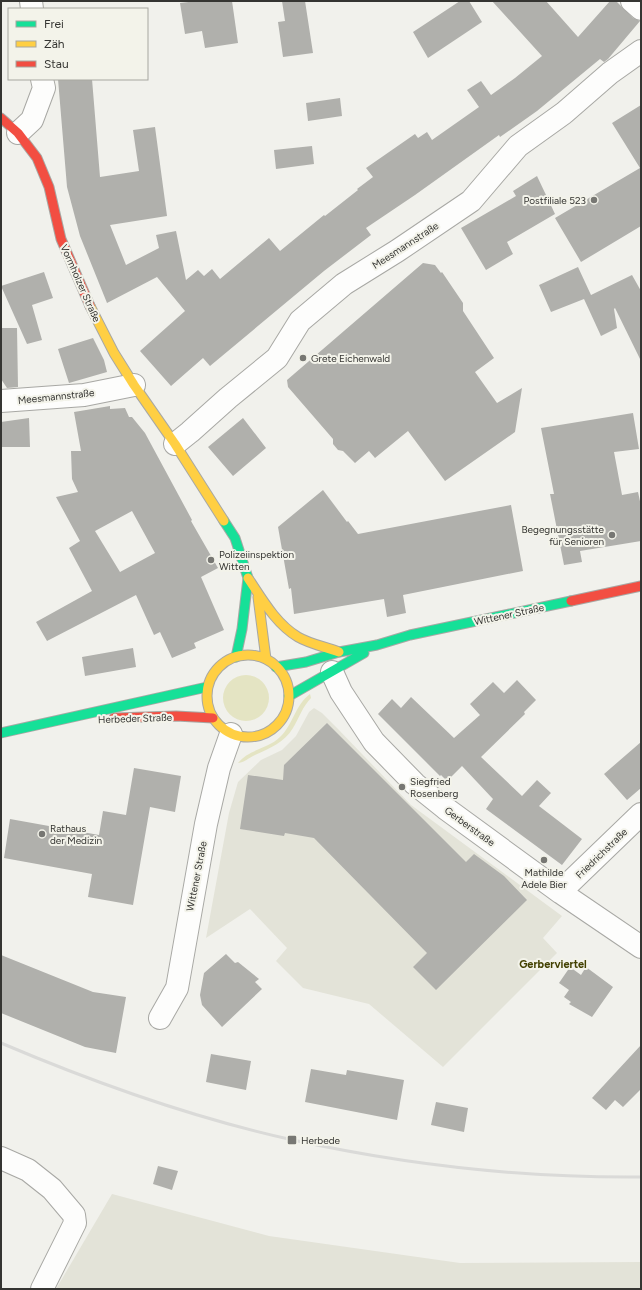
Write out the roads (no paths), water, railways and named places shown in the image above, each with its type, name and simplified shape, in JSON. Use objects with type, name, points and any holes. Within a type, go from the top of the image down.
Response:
[{"type":"main road","name":"Vormholzer Straße","points":[[1,118],[18,134],[37,158],[49,187],[61,239],[83,292],[114,353],[134,385],[175,444],[235,538],[248,578]]},
{"type":"main road","points":[[248,578],[258,594],[282,625],[336,662]]},
{"type":"main road","points":[[236,657],[242,629],[248,578]]},
{"type":"main road","name":"Wittener Straße","points":[[289,696],[336,662],[377,645],[410,635],[641,586]]},
{"type":"main road","points":[[258,594],[266,659]]},
{"type":"main road","name":"Wittener Straße","points":[[276,667],[306,662],[336,662],[377,645]]},
{"type":"main road","points":[[253,655],[266,659],[276,667],[287,682],[289,696],[287,709],[280,721],[270,731],[258,736],[244,737],[231,734],[220,727],[213,718],[207,703],[207,688],[211,676],[218,667],[228,660],[236,657],[253,655]]},
{"type":"main road","points":[[1,733],[207,688]]},
{"type":"main road","name":"Herbeder Straße","points":[[56,721],[176,716],[213,718]]},
{"type":"street","points":[[632,1],[641,9]]},
{"type":"street","name":"Meesmannstraße","points":[[175,444],[277,358],[300,321],[316,307],[344,284],[397,251],[471,201],[518,146],[564,113],[610,73],[641,51]]},
{"type":"street","points":[[18,134],[32,120],[44,88],[42,80]]},
{"type":"street","name":"Meesmannstraße","points":[[1,401],[84,395],[134,385]]},
{"type":"street","name":"Gerberstraße","points":[[336,662],[341,692],[374,742],[415,784],[450,812],[560,892],[641,947]]},
{"type":"street","name":"Wittener Straße","points":[[160,1018],[177,988],[206,824],[219,768],[231,734]]},
{"type":"street","name":"Friedrichstraße","points":[[560,892],[641,814]]},
{"type":"street","points":[[1,1158],[28,1170],[52,1189],[74,1215],[75,1223],[42,1289]]},
{"type":"railway","points":[[1,1043],[72,1072],[181,1110],[293,1140],[336,1149],[422,1163],[466,1168],[553,1175],[641,1177]]},
{"type":"place","name":"Postfiliale 523","points":[[594,200]]},
{"type":"place","name":"Grete Eichenwald","points":[[303,358]]},
{"type":"place","name":"Begegnungsstätte für Senioren","points":[[612,535]]},
{"type":"place","name":"Polizeiinspektion Witten","points":[[211,560]]},
{"type":"place","name":"Siegfried Rosenberg","points":[[402,787]]},
{"type":"place","name":"Rathaus der Medizin","points":[[42,834]]},
{"type":"place","name":"Mathilde Adele Bier","points":[[544,860]]},
{"type":"place","name":"Herbede","points":[[292,1140]]},
{"type":"district","name":"Gerberviertel","points":[[553,964]]}]
